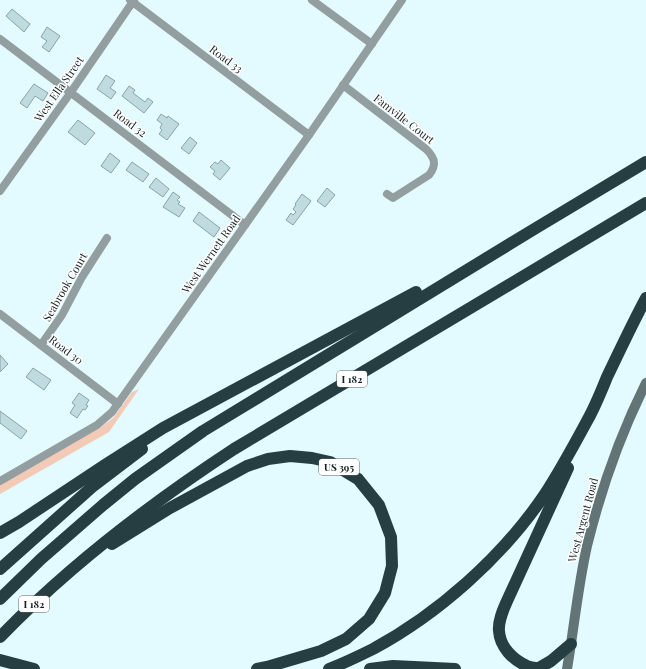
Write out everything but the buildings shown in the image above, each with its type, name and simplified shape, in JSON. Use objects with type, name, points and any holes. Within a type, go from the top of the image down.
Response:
[{"type":"highway","name":"I 182","points":[[0,599],[41,559],[98,509],[136,479],[197,435],[646,162]]},
{"type":"highway","name":"I 182","points":[[0,637],[69,572],[133,520],[166,495],[223,456],[646,203]]},
{"type":"highway","points":[[0,533],[163,428],[536,228]]},
{"type":"highway","points":[[329,669],[373,649],[416,622],[476,574],[511,538],[556,476],[588,420],[622,344],[646,298]]},
{"type":"highway","points":[[0,569],[92,487],[189,414]]},
{"type":"highway","points":[[571,644],[540,669],[528,666],[511,656],[500,638],[499,631],[506,601],[586,430],[588,420]]},
{"type":"highway","name":"US 395","points":[[69,572],[170,508],[247,466],[268,459],[290,456],[312,458],[330,462],[358,479],[379,505],[391,537],[392,566],[385,593],[369,619],[346,639],[321,651],[257,669]]},
{"type":"highway","points":[[0,660],[32,669]]},
{"type":"highway","points":[[370,669],[393,666],[455,669]]},
{"type":"main road","name":"West Argent Road","points":[[567,669],[584,562],[596,509],[619,442],[646,383]]},
{"type":"street","points":[[312,0],[372,44]]},
{"type":"street","name":"West Wernett Road","points":[[0,481],[97,425],[118,404],[309,135],[402,0]]},
{"type":"street","name":"West Ella Street","points":[[0,191],[71,92],[132,1]]},
{"type":"street","name":"Road 33","points":[[132,1],[309,135]]},
{"type":"street","name":"Road 32","points":[[0,39],[245,225]]},
{"type":"street","name":"Famville Court","points":[[343,85],[433,156],[433,170],[429,175],[393,198],[387,194]]},
{"type":"street","name":"Seabrook Court","points":[[41,345],[62,315],[82,277],[107,238]]},
{"type":"street","name":"Road 30","points":[[0,314],[118,404]]},
{"type":"shaded area","points":[[139,389],[109,432],[0,494],[0,485],[101,427],[113,418],[132,392]]}]
